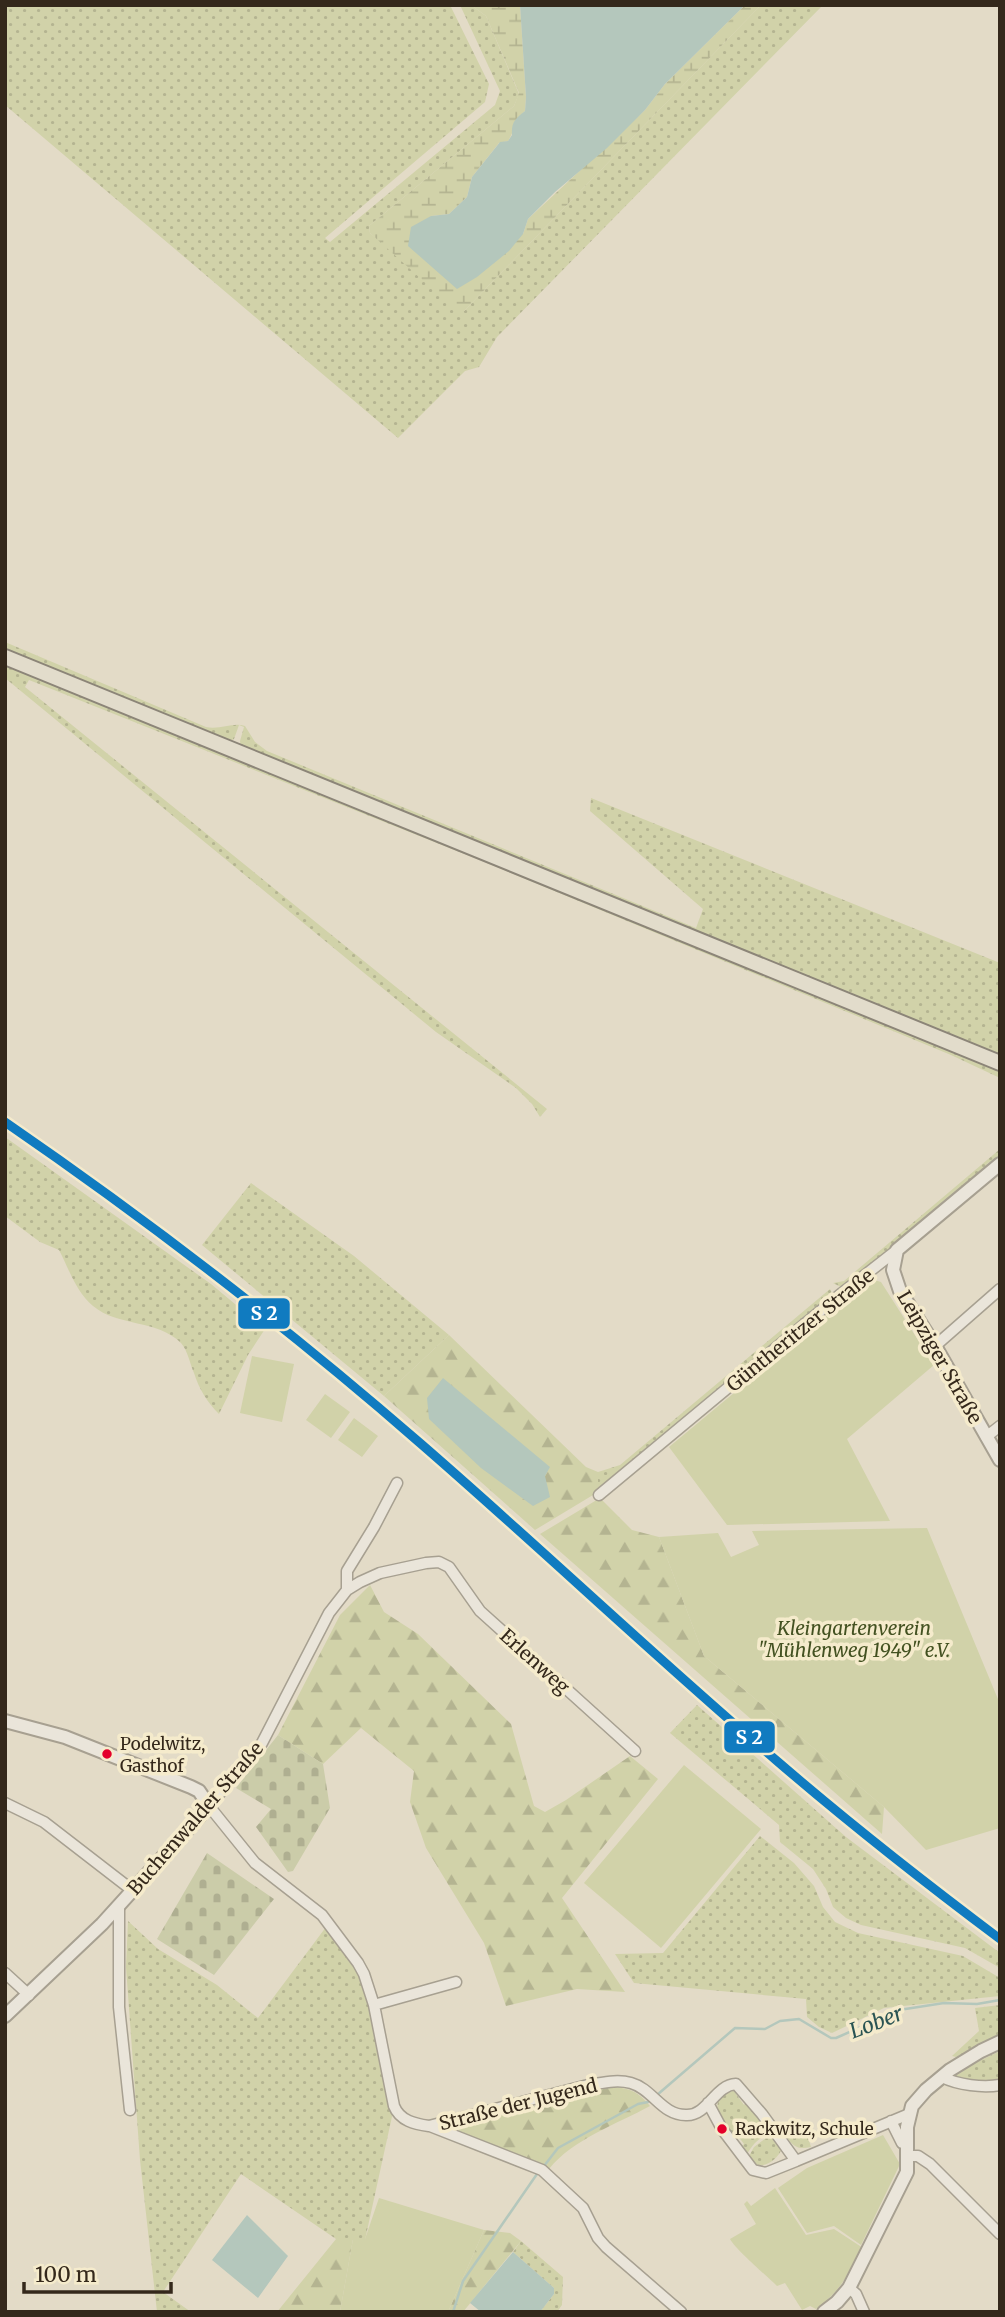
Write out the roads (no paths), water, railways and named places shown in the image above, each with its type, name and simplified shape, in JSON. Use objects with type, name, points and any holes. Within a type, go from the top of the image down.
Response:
[{"type":"main road","points":[[5,657],[1000,1063]]},
{"type":"street","name":"Güntheritzer Straße","points":[[599,1495],[1000,1164]]},
{"type":"street","name":"Leipziger Straße","points":[[897,1250],[893,1270],[895,1280],[1000,1460]]},
{"type":"street","points":[[935,1346],[1000,1289]]},
{"type":"street","points":[[986,1437],[1000,1426]]},
{"type":"street","name":"Buchenwalder Straße","points":[[347,1591],[347,1571],[397,1483]]},
{"type":"street","name":"Buchenwalder Straße","points":[[5,2016],[76,1951],[120,1905],[262,1743],[328,1613],[347,1591],[380,1573],[426,1563],[444,1563]]},
{"type":"street","name":"Erlenweg","points":[[444,1563],[480,1611],[635,1751]]},
{"type":"street","points":[[5,1721],[65,1737],[191,1787],[199,1791],[209,1805]]},
{"type":"street","points":[[5,1803],[44,1822],[132,1890]]},
{"type":"street","name":"Straße der Jugend","points":[[209,1805],[255,1863],[322,1915],[358,1963],[374,2005],[396,2111],[406,2120],[429,2126],[588,2085],[612,2082],[635,2084],[664,2108],[690,2116],[697,2113],[728,2085],[736,2084],[796,2161]]},
{"type":"street","points":[[120,1905],[119,2007],[130,2110]]},
{"type":"street","points":[[5,1973],[29,1995]]},
{"type":"street","points":[[374,2005],[456,1982]]},
{"type":"street","points":[[824,2312],[849,2288],[907,2172],[909,2114],[917,2099],[962,2062],[1000,2042]]},
{"type":"street","points":[[942,2077],[983,2086],[1000,2085]]},
{"type":"street","points":[[708,2103],[722,2129],[753,2170],[766,2173],[909,2114]]},
{"type":"street","points":[[891,2121],[907,2150],[935,2168],[1000,2234]]},
{"type":"street","points":[[429,2126],[542,2170],[583,2208],[598,2238],[606,2247],[681,2312]]},
{"type":"street","points":[[849,2288],[856,2294],[864,2312]]},
{"type":"waterway","name":"Lober","points":[[657,2095],[735,2028],[765,2029],[780,2021],[799,2019],[831,2038],[836,2038],[899,2010],[944,2003],[977,2004],[1000,2000]]},
{"type":"waterway","name":"Lober","points":[[544,2166],[558,2148],[638,2104],[648,2102]]},
{"type":"waterway","name":"Lober","points":[[453,2312],[463,2281],[537,2174]]},
{"type":"place","name":"Podelwitz, Gasthof","points":[[107,1754]]},
{"type":"place","name":"Rackwitz, Schule","points":[[722,2129]]},
{"type":"park label","name":"Kleingartenverein \"Mühlenweg 1949\" e.V.","points":[[854,1639]]}]
